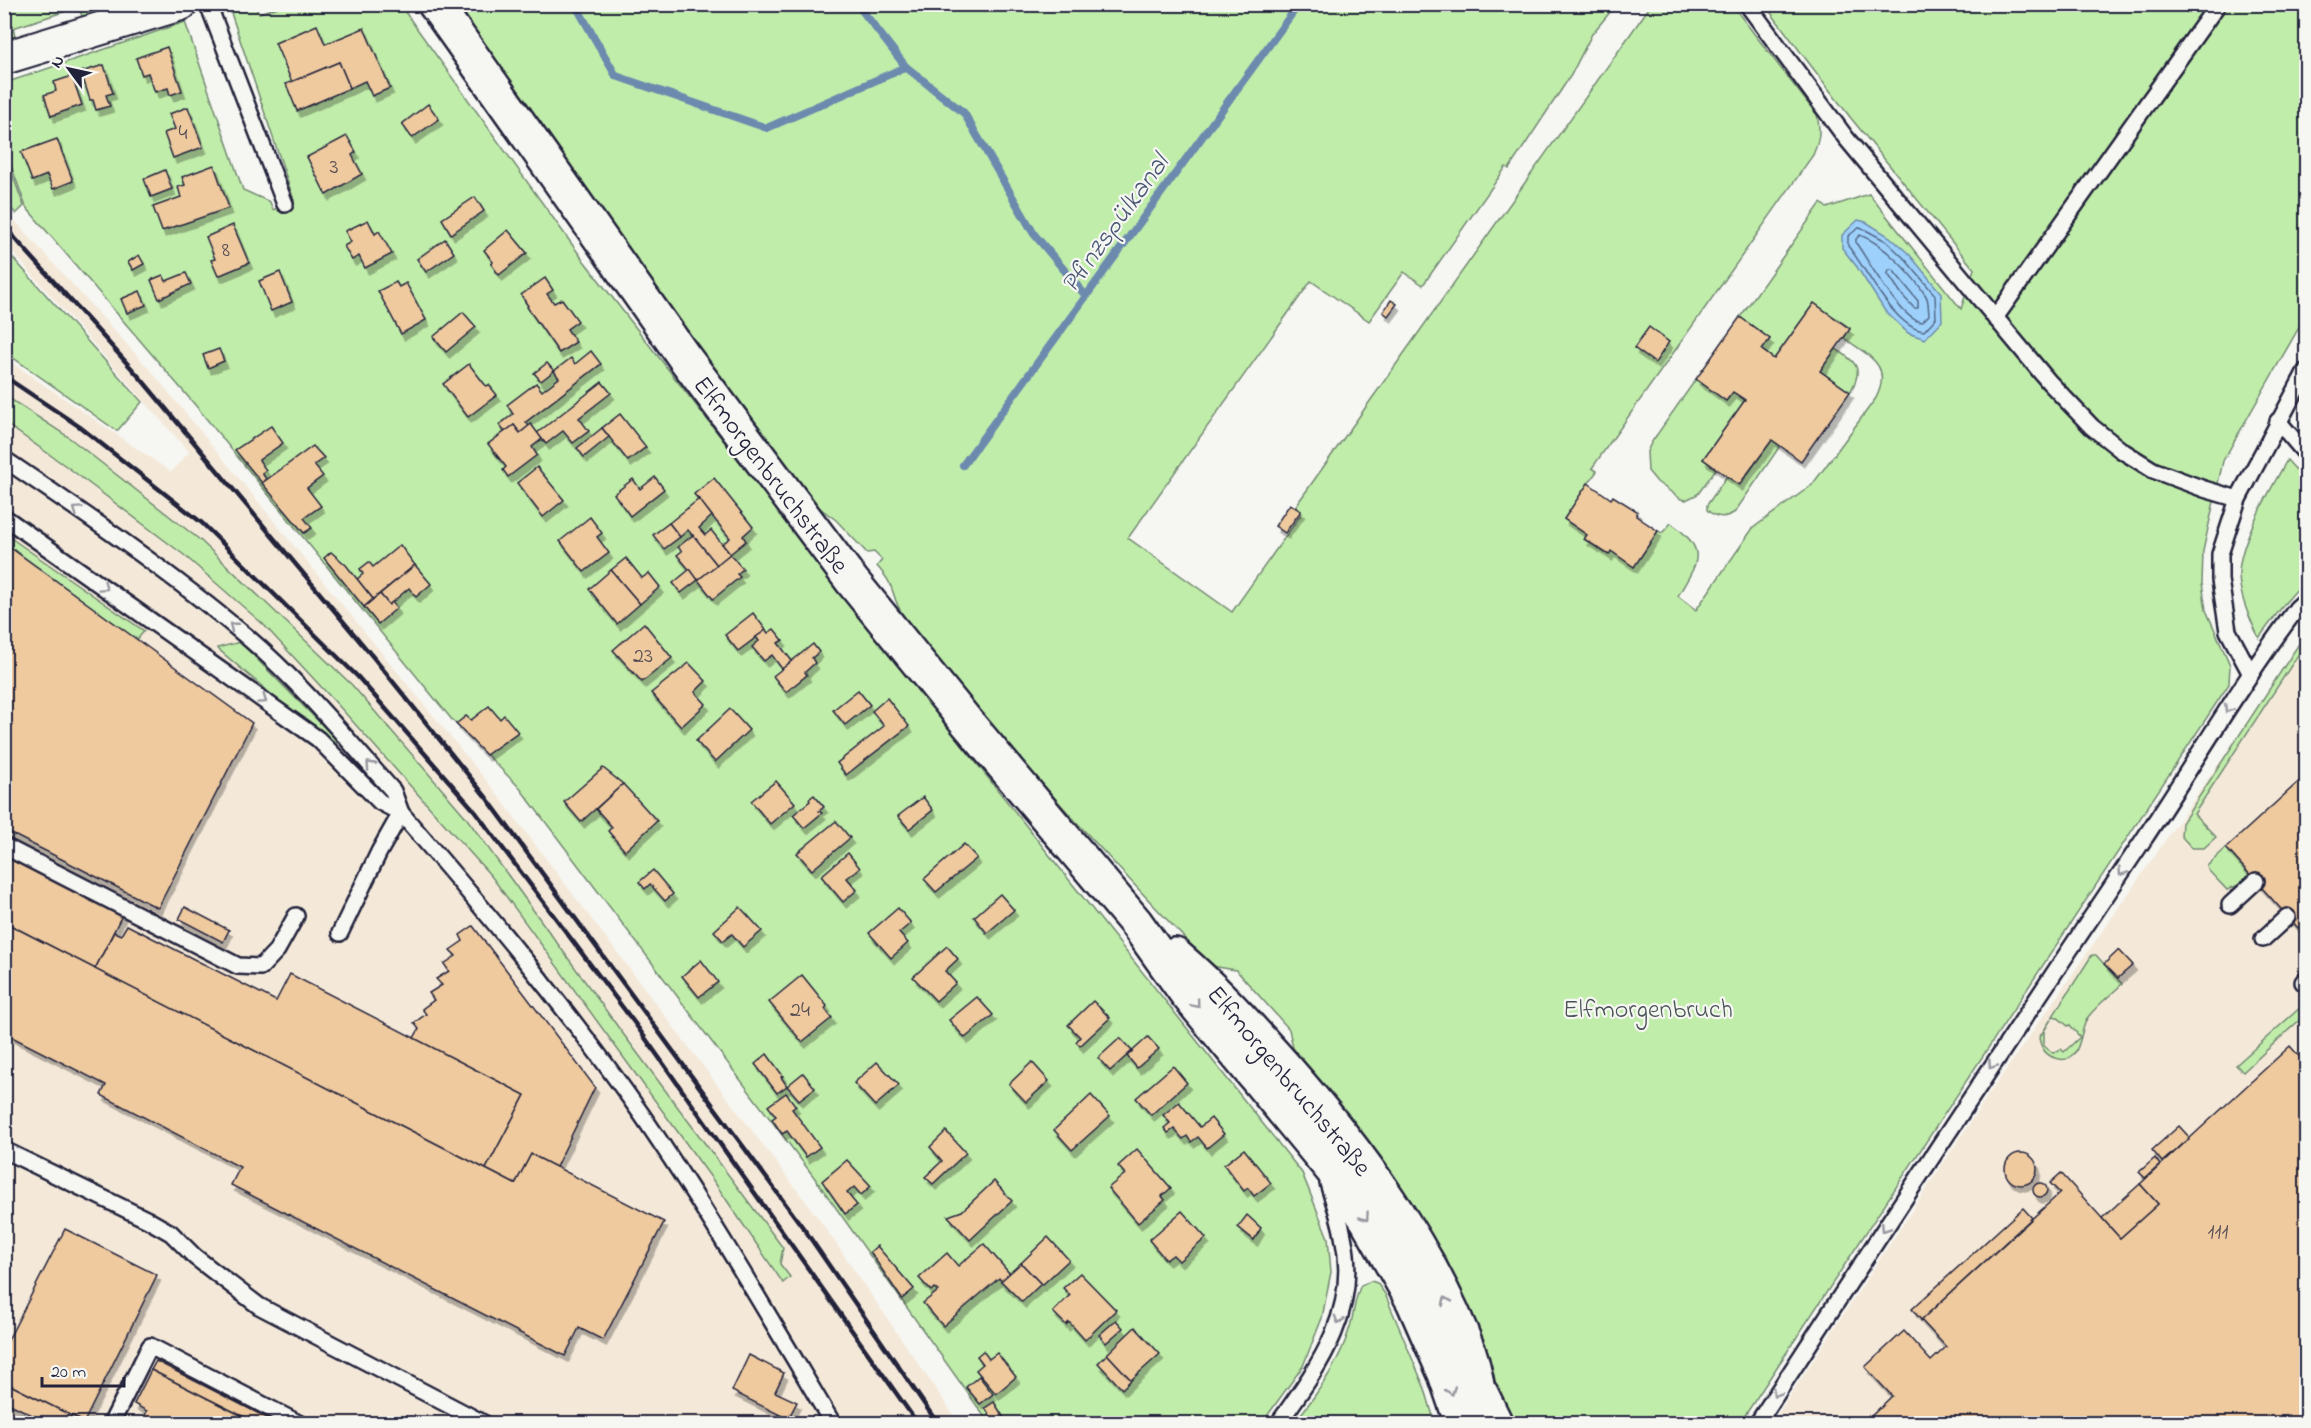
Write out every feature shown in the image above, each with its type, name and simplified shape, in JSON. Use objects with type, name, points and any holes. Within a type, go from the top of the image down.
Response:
[{"type":"main road","name":"Elfmorgenbruchstraße","points":[[435,4],[684,357],[852,580],[964,720],[1137,923],[1186,993],[1318,1153],[1367,1220],[1402,1282],[1445,1374],[1462,1424]]},
{"type":"main road","name":"Elfmorgenbruchstraße","points":[[1137,923],[1208,983],[1258,1036],[1346,1139],[1379,1185],[1410,1234],[1470,1354],[1485,1424]]},
{"type":"street","points":[[4,58],[181,4]]},
{"type":"lane","points":[[208,4],[285,204]]},
{"type":"lane","points":[[1747,4],[1846,138],[2049,382],[2092,427],[2121,450],[2153,470],[2238,499]]},
{"type":"lane","points":[[1995,318],[2218,4]]},
{"type":"lane","points":[[2251,674],[2228,631],[2220,579],[2220,554],[2238,499],[2278,421],[2307,371]]},
{"type":"lane","points":[[2278,421],[2307,453]]},
{"type":"lane","points":[[4,459],[175,580],[246,637],[287,675],[393,791],[401,813],[507,936],[640,1113],[699,1201],[833,1424]]},
{"type":"lane","points":[[4,517],[318,739],[380,802],[401,813]]},
{"type":"lane","points":[[1756,1424],[1972,1095],[2155,823],[2251,674],[2297,608],[2307,600]]},
{"type":"lane","points":[[340,933],[379,852],[401,813]]},
{"type":"lane","points":[[4,846],[238,966],[261,967],[277,950],[296,916]]},
{"type":"lane","points":[[2230,905],[2256,881]]},
{"type":"lane","points":[[2263,939],[2288,916]]},
{"type":"lane","points":[[4,1150],[171,1233],[203,1264],[259,1306],[485,1424]]},
{"type":"lane","points":[[1278,1424],[1312,1376],[1334,1337],[1344,1303],[1347,1262],[1344,1237],[1318,1153]]},
{"type":"lane","points":[[111,1424],[150,1346],[300,1424]]},
{"type":"lane","points":[[1470,1354],[1503,1414],[1506,1424]]},
{"type":"shaded area","points":[[4,209],[152,372],[494,790],[819,1219],[959,1423],[5,1423],[5,423],[184,555],[264,625],[492,877],[715,1183],[768,1262],[783,1248],[618,1027],[465,816],[352,685],[200,540],[67,436],[5,395],[5,358],[171,472],[189,452],[5,244]]},
{"type":"shaded area","points":[[2306,633],[2306,1423],[1771,1424],[1989,1094],[2233,743]]},
{"type":"green space","points":[[234,4],[254,5],[259,13],[285,5],[400,5],[584,261],[869,628],[1302,1173],[1328,1238],[1331,1272],[1322,1318],[1303,1366],[1262,1423],[989,1423],[814,1177],[519,787],[453,721],[196,406],[26,207],[5,149],[5,83],[185,22],[243,190],[270,202],[273,210],[294,200],[230,10]]},
{"type":"green space","points":[[4,5],[99,5],[104,20],[85,26],[79,7],[13,28],[17,44],[5,48]]},
{"type":"green space","name":"Elfmorgenbruch","points":[[459,5],[1616,5],[1592,34],[1571,75],[1509,169],[1506,167],[1423,285],[1404,272],[1369,321],[1311,281],[1128,538],[1232,612],[1302,513],[1295,507],[1651,5],[1732,5],[1817,115],[1819,126],[1818,140],[1813,155],[1592,468],[1597,471],[1564,519],[1587,535],[1584,539],[1608,555],[1611,551],[1634,567],[1658,531],[1662,533],[1671,523],[1691,541],[1695,549],[1695,565],[1678,596],[1696,610],[1753,528],[1812,485],[1876,398],[1880,386],[1882,377],[1875,362],[1844,338],[1850,328],[1814,303],[1774,359],[1762,350],[1770,339],[1740,317],[1821,203],[1827,208],[1869,194],[1961,309],[1974,269],[1850,117],[1765,5],[2306,5],[2306,315],[2223,461],[2203,551],[2202,583],[2206,610],[2230,665],[2229,684],[1740,1423],[1511,1423],[1446,1258],[1390,1173],[1352,1122],[1304,1066],[1293,1048],[1289,1029],[1236,970],[1211,966],[1065,810],[926,647],[905,619],[889,582],[877,566],[882,560],[874,552],[867,553],[836,520],[806,498],[535,126]]},
{"type":"green space","points":[[5,155],[24,206],[16,214],[5,201]]},
{"type":"green space","points":[[4,248],[142,402],[117,431],[5,352]]},
{"type":"green space","points":[[1836,349],[1849,358],[1856,367],[1857,377],[1850,392],[1820,371]]},
{"type":"green space","points":[[1696,379],[1726,401],[1733,392],[1745,400],[1703,459],[1716,469],[1698,494],[1686,500],[1657,482],[1648,471],[1647,452]]},
{"type":"green space","points":[[4,395],[67,436],[200,540],[352,685],[465,816],[618,1027],[783,1248],[780,1264],[790,1277],[783,1283],[715,1183],[492,877],[264,625],[184,555],[5,423]]},
{"type":"green space","points":[[1772,440],[1780,446],[1735,512],[1720,517],[1707,510],[1707,505],[1727,476],[1740,485]]},
{"type":"green space","points":[[2287,460],[2306,481],[2306,579],[2259,638],[2243,600],[2239,576],[2240,563],[2257,516]]},
{"type":"green space","points":[[5,534],[144,631],[137,640],[5,543]]},
{"type":"green space","points":[[2306,633],[2306,643],[2194,814],[2216,837],[2204,848],[2192,848],[2181,836],[2182,823]]},
{"type":"green space","points":[[240,642],[338,741],[333,747],[217,648]]},
{"type":"green space","points":[[2226,848],[2252,877],[2227,890],[2207,866]]},
{"type":"green space","points":[[2092,955],[2096,955],[2122,984],[2088,1017],[2078,1046],[2071,1057],[2064,1059],[2052,1057],[2044,1051],[2041,1045],[2039,1038],[2052,1017],[2044,1031],[2044,1046],[2053,1053],[2061,1049],[2064,1052],[2080,1037],[2070,1025],[2068,1026],[2053,1016]]},
{"type":"green space","points":[[2302,1006],[2306,1007],[2306,1014],[2243,1072],[2236,1065]]},
{"type":"green space","points":[[1371,1281],[1377,1283],[1385,1294],[1425,1389],[1435,1423],[1294,1423],[1333,1367],[1345,1343],[1361,1285]]},
{"type":"water","points":[[1858,220],[1866,222],[1890,237],[1909,254],[1941,293],[1942,321],[1925,339],[1908,333],[1885,311],[1842,248],[1842,235]]},
{"type":"building","points":[[317,25],[325,44],[364,28],[390,88],[372,96],[365,81],[350,88],[339,62],[292,82],[275,43]]},
{"type":"building","points":[[167,47],[182,91],[170,95],[168,88],[155,92],[148,73],[142,75],[136,58]]},
{"type":"building","points":[[339,62],[350,88],[297,111],[286,84]]},
{"type":"building","points":[[104,65],[113,93],[106,95],[110,106],[96,110],[93,100],[90,100],[81,72]]},
{"type":"building","points":[[72,76],[82,105],[51,116],[44,95],[56,91],[54,82]]},
{"type":"building","points":[[428,104],[439,119],[412,138],[402,124]]},
{"type":"building","points":[[188,107],[203,147],[173,158],[164,133],[175,129],[169,114]]},
{"type":"building","points":[[347,136],[356,152],[352,155],[362,174],[326,195],[307,157]]},
{"type":"building","points":[[57,139],[73,181],[53,189],[47,175],[32,181],[21,152]]},
{"type":"building","points":[[214,165],[229,208],[162,231],[153,207],[181,197],[178,187],[185,185],[182,177]]},
{"type":"building","points":[[165,170],[172,189],[151,197],[144,179]]},
{"type":"building","points":[[475,197],[484,211],[451,234],[442,219]]},
{"type":"building","points":[[368,220],[375,234],[379,231],[392,254],[365,268],[359,256],[352,260],[344,246],[351,242],[345,231]]},
{"type":"building","points":[[233,225],[249,263],[218,276],[211,260],[215,259],[206,237]]},
{"type":"building","points":[[508,230],[527,253],[499,275],[484,250]]},
{"type":"building","points":[[445,239],[454,253],[426,272],[417,259]]},
{"type":"building","points":[[139,255],[144,264],[133,270],[128,262]]},
{"type":"building","points":[[280,272],[292,302],[271,311],[259,281]]},
{"type":"building","points":[[186,273],[191,284],[159,299],[151,280],[163,275],[166,281]]},
{"type":"building","points":[[545,278],[553,290],[547,294],[554,303],[562,299],[578,321],[567,329],[576,342],[559,353],[521,295]]},
{"type":"building","points":[[396,282],[399,287],[406,283],[426,320],[401,334],[378,291]]},
{"type":"building","points":[[140,291],[146,305],[127,313],[121,299]]},
{"type":"building","points":[[1391,300],[1397,304],[1388,316],[1383,312]]},
{"type":"building","points":[[1814,303],[1850,329],[1820,371],[1850,392],[1801,461],[1772,440],[1739,485],[1703,459],[1745,400],[1733,392],[1726,401],[1696,379],[1740,317],[1770,339],[1762,350],[1774,359]]},
{"type":"building","points":[[463,312],[476,327],[446,352],[433,337]]},
{"type":"building","points":[[1649,327],[1669,342],[1655,363],[1634,348]]},
{"type":"building","points":[[219,349],[224,361],[208,368],[203,355]]},
{"type":"building","points":[[591,351],[601,364],[526,422],[529,426],[520,433],[514,425],[505,432],[499,425],[513,414],[507,405],[536,383],[542,391],[559,378],[554,371],[571,358],[575,364]]},
{"type":"building","points":[[547,363],[554,371],[541,381],[534,373]]},
{"type":"building","points":[[469,364],[486,386],[489,385],[497,395],[468,417],[443,384]]},
{"type":"building","points":[[602,382],[611,393],[579,418],[589,431],[573,443],[563,431],[546,444],[537,433]]},
{"type":"building","points":[[620,414],[646,447],[628,461],[602,428]]},
{"type":"building","points":[[531,424],[542,439],[532,447],[537,455],[508,477],[503,470],[506,467],[488,444],[514,425],[520,433]]},
{"type":"building","points":[[271,426],[283,443],[259,460],[266,470],[262,473],[266,479],[262,483],[235,450]]},
{"type":"building","points":[[602,428],[609,437],[584,457],[577,448]]},
{"type":"building","points":[[313,446],[324,458],[314,465],[323,476],[307,488],[321,506],[304,518],[312,528],[304,533],[262,483]]},
{"type":"building","points":[[537,467],[564,500],[543,517],[517,483]]},
{"type":"building","points":[[655,477],[664,489],[630,516],[614,494],[633,479],[640,489]]},
{"type":"building","points":[[714,478],[753,527],[743,536],[746,541],[730,554],[722,544],[730,538],[694,494]]},
{"type":"building","points":[[1588,483],[1611,499],[1613,496],[1637,511],[1636,516],[1658,531],[1634,567],[1611,551],[1609,555],[1584,539],[1587,535],[1564,519]]},
{"type":"building","points":[[699,499],[712,516],[699,528],[705,535],[711,530],[730,554],[717,565],[688,530],[680,537],[669,523]]},
{"type":"building","points":[[1290,504],[1301,511],[1285,533],[1275,526]]},
{"type":"building","points":[[590,517],[602,533],[597,537],[609,553],[584,572],[560,541]]},
{"type":"building","points":[[669,523],[680,537],[664,549],[653,535]]},
{"type":"building","points":[[693,535],[717,565],[698,580],[677,555],[682,551],[678,547]]},
{"type":"building","points":[[4,543],[252,723],[158,908],[4,830]]},
{"type":"building","points":[[400,545],[415,565],[373,599],[357,579],[363,574],[360,569],[369,562],[373,567]]},
{"type":"building","points":[[331,552],[346,565],[373,599],[364,607],[324,558]]},
{"type":"building","points":[[730,554],[743,569],[737,574],[740,577],[713,599],[698,580]]},
{"type":"building","points":[[626,558],[642,578],[649,573],[660,587],[640,604],[611,570]]},
{"type":"building","points":[[415,565],[431,584],[416,597],[409,588],[389,605],[380,594]]},
{"type":"building","points":[[690,569],[698,580],[681,593],[673,583]]},
{"type":"building","points":[[611,570],[640,604],[617,624],[589,589]]},
{"type":"building","points":[[380,594],[389,605],[392,602],[397,608],[378,624],[364,607]]},
{"type":"building","points":[[753,613],[766,630],[738,651],[725,635]]},
{"type":"building","points":[[644,623],[672,658],[642,682],[613,650]]},
{"type":"building","points":[[774,629],[783,640],[778,643],[792,661],[782,669],[772,655],[764,661],[752,647],[759,641],[756,637],[766,630],[768,633]]},
{"type":"building","points":[[813,644],[819,652],[812,658],[815,663],[805,672],[807,675],[786,692],[773,676]]},
{"type":"building","points":[[689,663],[706,681],[695,692],[706,704],[681,727],[651,693]]},
{"type":"building","points":[[858,690],[870,705],[845,725],[833,710]]},
{"type":"building","points":[[887,698],[909,726],[846,775],[837,763],[884,726],[872,711]]},
{"type":"building","points":[[489,706],[500,719],[504,715],[518,732],[486,755],[456,724],[466,716],[471,720]]},
{"type":"building","points":[[730,709],[749,730],[715,762],[696,741]]},
{"type":"building","points":[[603,768],[623,784],[581,822],[564,802]]},
{"type":"building","points":[[2306,775],[2306,921],[2298,928],[2226,848]]},
{"type":"building","points":[[776,781],[795,803],[770,824],[751,801]]},
{"type":"building","points":[[623,784],[657,821],[625,851],[608,831],[612,827],[596,809]]},
{"type":"building","points":[[814,795],[824,807],[819,811],[822,813],[804,828],[793,815]]},
{"type":"building","points":[[923,797],[933,810],[909,829],[898,816]]},
{"type":"building","points":[[836,821],[850,838],[812,870],[797,853]]},
{"type":"building","points":[[964,844],[977,858],[936,892],[924,879]]},
{"type":"building","points":[[4,847],[125,909],[95,969],[4,922]]},
{"type":"building","points":[[848,853],[860,868],[847,878],[857,890],[843,902],[821,876]]},
{"type":"building","points":[[653,870],[673,894],[665,901],[650,884],[645,889],[639,882]]},
{"type":"building","points":[[1000,894],[1014,910],[987,933],[974,917]]},
{"type":"building","points":[[185,907],[229,930],[223,942],[179,919]]},
{"type":"building","points":[[740,907],[762,931],[743,947],[732,934],[723,941],[714,931]]},
{"type":"building","points":[[898,908],[911,923],[899,933],[908,943],[891,958],[869,933]]},
{"type":"building","points":[[4,922],[515,1184],[531,1154],[664,1222],[603,1340],[579,1328],[565,1356],[231,1185],[240,1167],[101,1095],[106,1085],[4,1033]]},
{"type":"building","points":[[127,925],[276,1001],[290,974],[525,1095],[486,1169],[95,969],[114,932],[121,935]]},
{"type":"building","points":[[473,926],[595,1087],[556,1167],[531,1154],[515,1184],[486,1169],[525,1095],[414,1038],[419,1029],[414,1023],[426,1014],[422,1009],[434,1000],[429,993],[442,985],[436,979],[449,971],[444,964],[456,956],[450,950],[463,941],[460,935]]},
{"type":"building","points":[[947,946],[958,959],[945,971],[956,983],[936,1001],[913,977]]},
{"type":"building","points":[[2119,950],[2133,965],[2118,978],[2104,964]]},
{"type":"building","points":[[701,960],[718,982],[699,997],[682,976]]},
{"type":"building","points":[[802,975],[827,1006],[825,1009],[832,1018],[802,1042],[769,1002]]},
{"type":"building","points":[[977,997],[993,1015],[965,1038],[949,1020]]},
{"type":"building","points":[[1093,1001],[1110,1018],[1080,1046],[1076,1042],[1080,1037],[1068,1025]]},
{"type":"building","points":[[1148,1037],[1159,1049],[1137,1068],[1127,1056]]},
{"type":"building","points":[[1120,1038],[1132,1051],[1110,1071],[1098,1058]]},
{"type":"building","points":[[2290,1046],[2306,1064],[2306,1424],[1863,1424],[1892,1396],[1865,1367],[1904,1331],[1931,1361],[1946,1347],[1921,1320],[2060,1193],[2050,1183],[2061,1173],[2120,1238],[2158,1204],[2140,1184]]},
{"type":"building","points":[[767,1054],[783,1076],[781,1077],[787,1086],[777,1093],[755,1064]]},
{"type":"building","points":[[877,1062],[899,1085],[875,1106],[854,1083]]},
{"type":"building","points":[[1032,1062],[1049,1081],[1026,1102],[1009,1084]]},
{"type":"building","points":[[1173,1066],[1187,1083],[1151,1115],[1136,1098]]},
{"type":"building","points":[[803,1073],[815,1088],[799,1100],[787,1086]]},
{"type":"building","points":[[786,1093],[796,1106],[792,1109],[820,1147],[806,1157],[787,1131],[782,1134],[772,1119],[776,1116],[768,1106]]},
{"type":"building","points":[[1091,1095],[1110,1116],[1072,1150],[1054,1130]]},
{"type":"building","points":[[1179,1102],[1200,1127],[1211,1118],[1224,1134],[1207,1148],[1198,1137],[1191,1142],[1187,1136],[1183,1139],[1174,1129],[1168,1133],[1164,1128],[1170,1123],[1163,1115]]},
{"type":"building","points":[[2179,1126],[2190,1138],[2162,1162],[2152,1150]]},
{"type":"building","points":[[946,1131],[966,1153],[933,1184],[925,1177],[942,1161],[930,1147]]},
{"type":"building","points":[[1137,1149],[1171,1188],[1162,1196],[1165,1200],[1138,1223],[1108,1188],[1125,1174],[1118,1166]]},
{"type":"building","points":[[1244,1149],[1271,1183],[1254,1196],[1248,1188],[1244,1191],[1224,1165]]},
{"type":"building","points":[[2021,1153],[2033,1157],[2037,1169],[2033,1181],[2021,1185],[2009,1181],[2005,1169],[2009,1157]]},
{"type":"building","points":[[2155,1158],[2160,1165],[2145,1178],[2139,1172]]},
{"type":"building","points":[[847,1160],[871,1186],[861,1195],[854,1187],[847,1193],[857,1205],[845,1214],[822,1181]]},
{"type":"building","points":[[994,1181],[1012,1201],[970,1240],[948,1216],[962,1211]]},
{"type":"building","points":[[2037,1183],[2043,1183],[2047,1190],[2043,1197],[2037,1197],[2033,1193],[2033,1187]]},
{"type":"building","points":[[2140,1184],[2158,1204],[2120,1238],[2102,1218]]},
{"type":"building","points":[[2023,1208],[2032,1218],[1921,1320],[1912,1309]]},
{"type":"building","points":[[1182,1211],[1206,1238],[1179,1261],[1173,1255],[1166,1260],[1149,1240]]},
{"type":"building","points":[[1247,1215],[1261,1228],[1254,1240],[1238,1227]]},
{"type":"building","points":[[65,1229],[157,1275],[84,1422],[4,1382],[4,1348]]},
{"type":"building","points":[[1048,1237],[1069,1260],[1042,1285],[1021,1263]]},
{"type":"building","points":[[984,1244],[1010,1274],[1001,1281],[999,1278],[943,1326],[923,1303],[938,1291],[934,1288],[931,1291],[919,1278],[947,1253],[958,1266]]},
{"type":"building","points":[[877,1246],[914,1289],[902,1299],[870,1252]]},
{"type":"building","points":[[1021,1263],[1041,1284],[1022,1302],[1001,1281]]},
{"type":"building","points":[[1080,1273],[1116,1310],[1085,1340],[1069,1322],[1066,1325],[1053,1312],[1070,1295],[1063,1288]]},
{"type":"building","points":[[1116,1320],[1123,1328],[1106,1343],[1099,1335]]},
{"type":"building","points":[[1135,1327],[1160,1354],[1131,1380],[1107,1354]]},
{"type":"building","points":[[983,1351],[989,1359],[997,1353],[1016,1377],[996,1394],[976,1370],[983,1364],[977,1356]]},
{"type":"building","points":[[1107,1354],[1131,1380],[1122,1389],[1098,1363]]},
{"type":"building","points":[[749,1355],[784,1373],[775,1392],[797,1402],[788,1419],[732,1391]]},
{"type":"building","points":[[156,1361],[279,1424],[258,1424],[151,1370]]},
{"type":"building","points":[[151,1370],[258,1424],[141,1424],[147,1411],[134,1404]]},
{"type":"building","points":[[979,1376],[993,1394],[980,1404],[966,1387]]},
{"type":"building","points":[[4,1382],[84,1422],[83,1424],[50,1424],[4,1401]]},
{"type":"building","points":[[994,1402],[1004,1418],[996,1424],[985,1408]]},
{"type":"waterway","points":[[575,4],[616,76],[767,128],[906,67]]},
{"type":"waterway","points":[[857,4],[906,67],[964,113],[1034,234],[1086,296]]},
{"type":"waterway","name":"Pfinzspülkanal","points":[[963,465],[1299,4]]},
{"type":"railway","points":[[4,226],[142,380],[373,657],[486,797],[804,1229],[938,1424]]},
{"type":"railway","points":[[4,376],[80,427],[202,523],[358,677],[474,810],[636,1025],[918,1424]]}]
